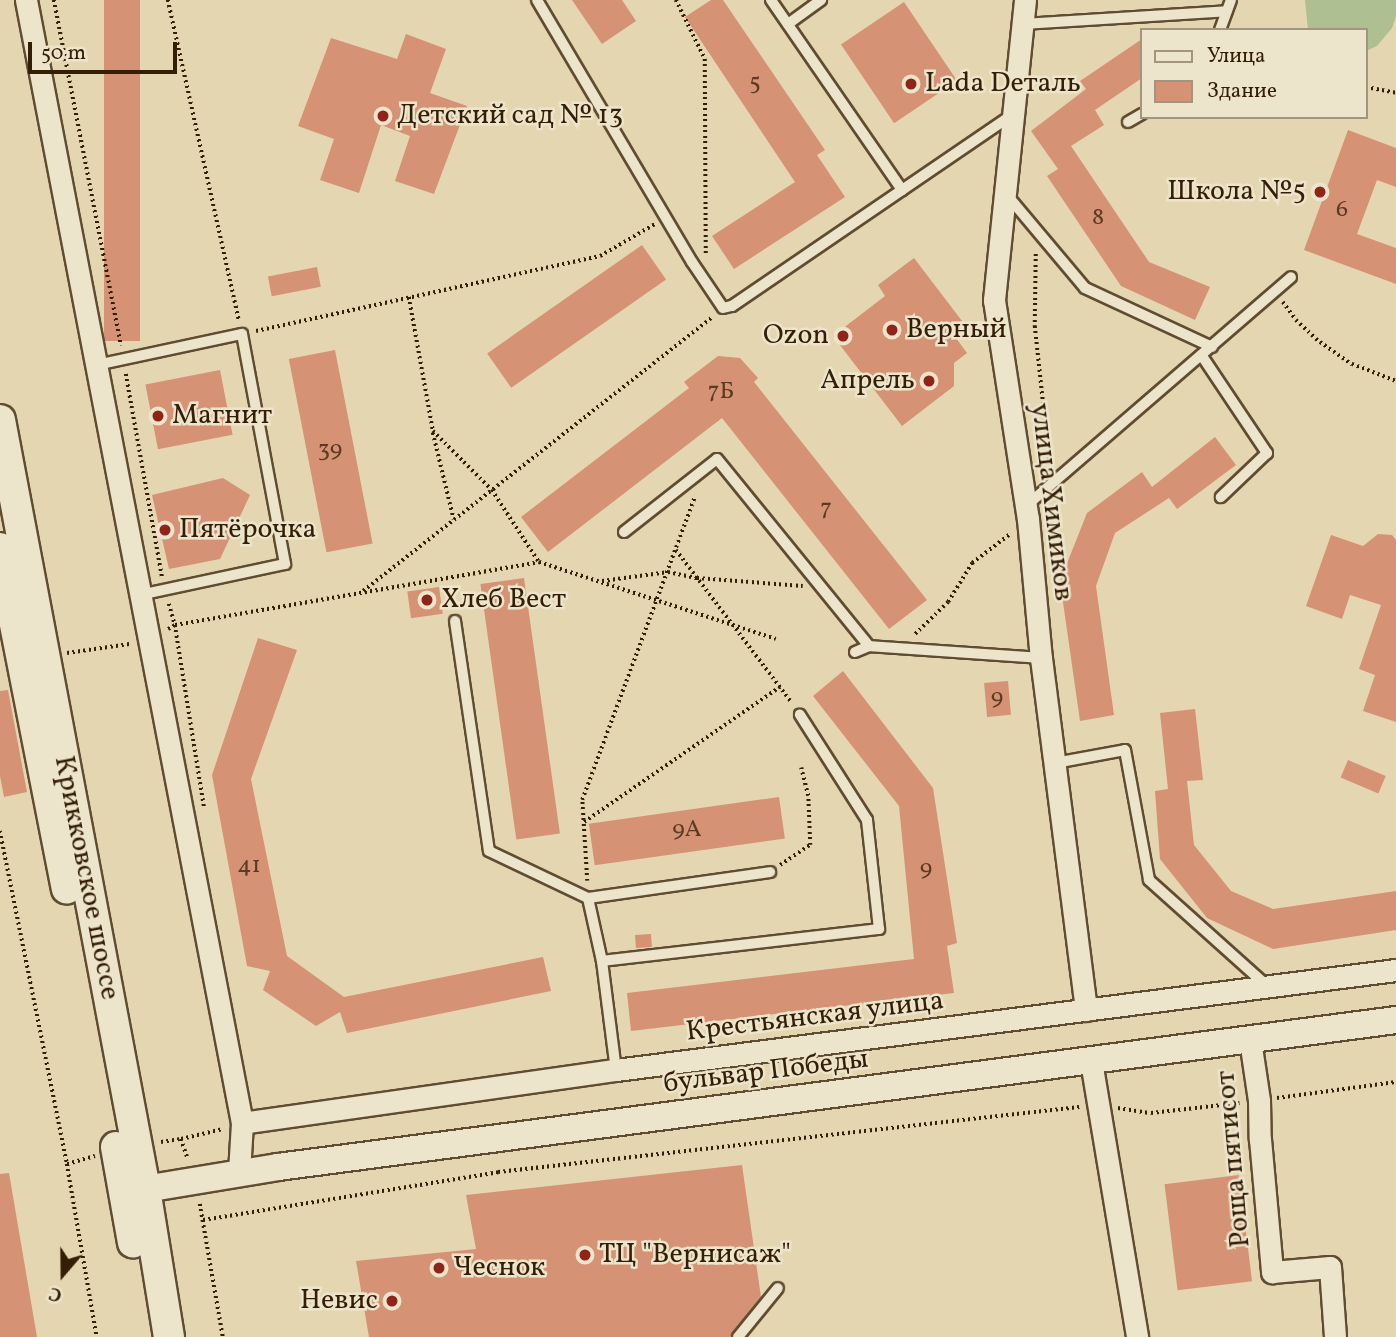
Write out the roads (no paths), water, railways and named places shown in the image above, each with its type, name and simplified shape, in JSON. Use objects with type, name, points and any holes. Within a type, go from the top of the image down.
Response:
[{"type":"main road","name":"Крикковское шоссе","points":[[0,419],[16,613],[45,656],[145,1189],[169,1337]]},
{"type":"main road","points":[[0,548],[16,613],[117,1150],[149,1337]]},
{"type":"street","points":[[26,0],[242,1124],[239,1172]]},
{"type":"street","name":"улица Химиков","points":[[1025,0],[994,300],[1027,513],[1041,658],[1086,1010]]},
{"type":"street","name":"Крестьянская улица","points":[[242,1124],[616,1070],[1396,970]]},
{"type":"street","name":"бульвар Победы","points":[[145,1189],[239,1172],[1396,1020]]},
{"type":"street","name":"Роща пятисот","points":[[1250,1040],[1259,1100],[1272,1272],[1330,1267],[1335,1337]]},
{"type":"street","points":[[1091,1061],[1137,1337]]},
{"type":"lane","points":[[537,0],[706,286],[723,309],[732,306],[1013,114]]},
{"type":"lane","points":[[771,0],[902,190]]},
{"type":"lane","points":[[788,24],[821,0]]},
{"type":"lane","points":[[1221,28],[1231,0]]},
{"type":"lane","points":[[1023,24],[1227,11]]},
{"type":"lane","points":[[1128,122],[1140,115]]},
{"type":"lane","points":[[1005,193],[1085,288],[1212,347]]},
{"type":"lane","points":[[1027,513],[1052,484],[1292,277]]},
{"type":"lane","points":[[96,365],[242,334],[285,564],[139,595]]},
{"type":"lane","points":[[1202,356],[1267,453],[1221,497]]},
{"type":"lane","points":[[624,532],[717,459],[869,646]]},
{"type":"lane","points":[[455,621],[489,851],[588,898],[770,872]]},
{"type":"lane","points":[[855,652],[869,646],[1041,658]]},
{"type":"lane","points":[[602,961],[878,929],[867,820],[798,711]]},
{"type":"lane","points":[[1055,763],[1125,750],[1149,880],[1267,987]]},
{"type":"lane","points":[[588,898],[602,961],[616,1070]]},
{"type":"lane","points":[[738,1337],[778,1288]]},
{"type":"place","name":"Lada Dеталь","points":[[911,84]]},
{"type":"place","name":"Детский сад № 13","points":[[383,116]]},
{"type":"place","name":"Школа №5","points":[[1320,192]]},
{"type":"place","name":"Верный","points":[[892,330]]},
{"type":"place","name":"Ozon","points":[[843,336]]},
{"type":"place","name":"Апрель","points":[[929,381]]},
{"type":"place","name":"Магнит","points":[[158,416]]},
{"type":"place","name":"Пятёрочка","points":[[165,530]]},
{"type":"place","name":"Хлеб Вест","points":[[427,600]]},
{"type":"place","name":"ТЦ \"Вернисаж\"","points":[[585,1255]]},
{"type":"place","name":"Чеснок","points":[[439,1268]]},
{"type":"place","name":"Невис","points":[[392,1301]]}]
